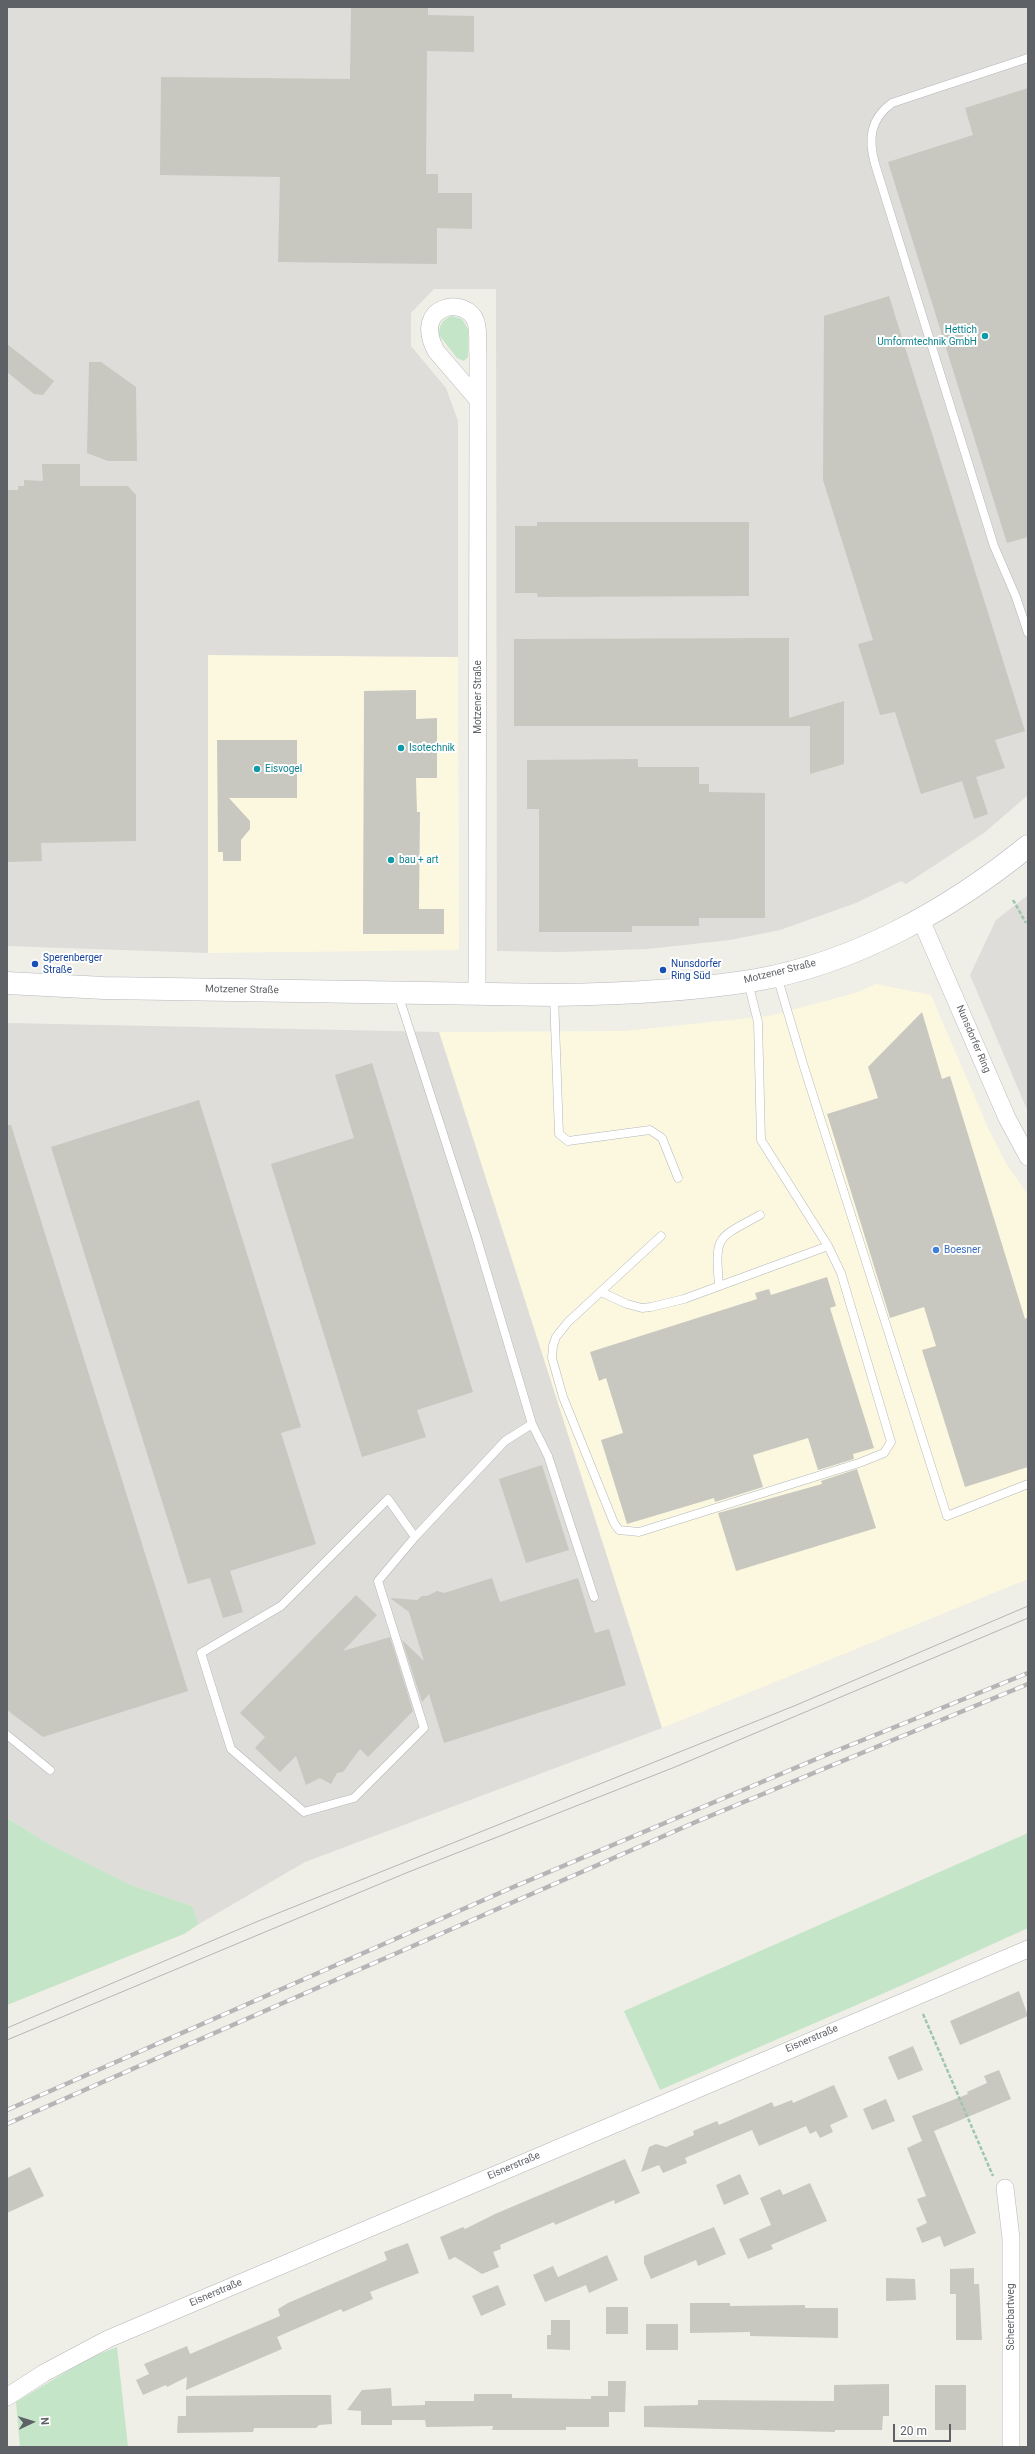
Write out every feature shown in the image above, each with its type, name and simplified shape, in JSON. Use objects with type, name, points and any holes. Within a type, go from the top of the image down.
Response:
[{"type":"street","name":"Motzener Straße","points":[[477,994],[478,400],[476,321],[464,310],[446,307],[433,315],[430,321],[429,333],[432,343],[436,351],[478,400]]},
{"type":"street","name":"Motzener Straße","points":[[7,983],[104,988],[554,995],[663,991],[748,981],[777,975],[854,950],[921,920],[1028,846]]},
{"type":"street","name":"Nunsdorfer Ring","points":[[921,920],[1007,1118],[1028,1156]]},
{"type":"street","name":"Eisnerstraße","points":[[7,2397],[44,2373],[108,2339],[1028,1948]]},
{"type":"street","name":"Scheerbartweg","points":[[1005,2188],[1011,2238],[1011,2447]]},
{"type":"lane","points":[[1028,58],[892,103],[878,115],[871,133],[875,164],[994,546],[1016,597],[1028,632]]},
{"type":"lane","points":[[777,975],[804,1067],[947,1516],[1028,1484]]},
{"type":"lane","points":[[661,1236],[568,1322],[556,1337],[552,1346],[552,1358],[563,1397],[614,1523],[619,1530],[639,1532],[872,1459],[884,1453],[891,1442],[841,1272],[828,1246],[761,1140],[758,1022],[748,981]]},
{"type":"lane","points":[[398,993],[476,1236],[532,1424],[548,1456],[594,1596]]},
{"type":"lane","points":[[554,995],[559,1134],[568,1142],[650,1130],[662,1138],[678,1178]]},
{"type":"lane","points":[[719,1286],[716,1252],[723,1235],[760,1215]]},
{"type":"lane","points":[[601,1292],[627,1304],[642,1308],[684,1299],[828,1246]]},
{"type":"lane","points":[[415,1537],[388,1499],[281,1606],[201,1653],[231,1749],[304,1812],[354,1798],[424,1728],[378,1581],[415,1537],[505,1441],[532,1424]]},
{"type":"lane","points":[[7,1735],[50,1770]]},
{"type":"path","points":[[1013,900],[1026,923]]},
{"type":"path","points":[[915,1997],[991,2173],[1005,2188]]},
{"type":"shaded area","points":[[7,7],[1028,7],[1028,795],[984,833],[906,884],[901,881],[856,903],[780,930],[730,940],[647,949],[560,952],[497,951],[496,289],[434,289],[411,313],[411,346],[446,388],[458,421],[458,657],[208,655],[208,953],[7,946]]},
{"type":"shaded area","points":[[208,655],[458,657],[459,950],[208,953]]},
{"type":"shaded area","points":[[1028,895],[1028,1112],[970,975],[996,920]]},
{"type":"shaded area","points":[[876,984],[931,995],[989,1130],[1007,1165],[1028,1195],[1028,1579],[662,1728],[439,1032],[624,1031],[769,1016],[855,993]]},
{"type":"shaded area","points":[[7,1023],[439,1032],[662,1728],[305,1862],[199,1924],[192,1906],[131,1885],[49,1844],[7,1818]]},
{"type":"green space","points":[[452,316],[462,319],[468,329],[468,357],[464,361],[457,358],[439,335],[442,323]]},
{"type":"green space","points":[[7,1818],[49,1844],[131,1885],[192,1906],[199,1924],[184,1934],[7,2005]]},
{"type":"green space","points":[[1028,1833],[1028,1928],[898,1987],[660,2090],[624,2011]]},
{"type":"green space","points":[[117,2347],[128,2447],[20,2447],[16,2402],[89,2358]]},
{"type":"building","points":[[351,7],[428,7],[428,15],[474,16],[474,52],[427,51],[426,174],[438,174],[438,193],[472,193],[472,229],[437,228],[437,264],[278,262],[280,177],[160,175],[161,77],[350,79]]},
{"type":"building","name":"Hettich Umformtechnik GmbH","points":[[1028,88],[1028,537],[1007,543],[888,162],[973,135],[965,108]]},
{"type":"building","points":[[889,296],[1025,731],[995,740],[1005,768],[976,777],[988,814],[974,819],[962,781],[921,794],[895,712],[880,715],[858,644],[873,640],[823,480],[824,316]]},
{"type":"building","points":[[7,344],[54,381],[43,395],[34,394],[7,372]]},
{"type":"building","points":[[89,362],[101,362],[136,387],[137,461],[108,461],[87,453]]},
{"type":"building","points":[[42,464],[80,464],[80,486],[128,486],[136,495],[136,841],[41,843],[42,861],[7,862],[7,490],[18,490],[18,486],[24,486],[24,480],[43,481]]},
{"type":"building","points":[[537,522],[749,522],[749,596],[538,597],[537,593],[515,593],[515,526],[537,526]]},
{"type":"building","points":[[789,638],[789,718],[844,701],[844,764],[810,774],[810,726],[514,726],[514,639]]},
{"type":"building","points":[[416,690],[416,719],[437,718],[437,778],[416,778],[417,812],[420,812],[419,909],[444,909],[444,934],[363,934],[364,691]]},
{"type":"building","name":"Eisvogel","points":[[217,740],[297,740],[297,798],[229,798],[250,821],[250,829],[241,840],[241,861],[223,861],[223,852],[218,852]]},
{"type":"building","points":[[638,759],[638,767],[699,767],[699,784],[709,784],[709,792],[765,793],[765,918],[699,918],[699,926],[632,926],[632,932],[539,932],[539,809],[527,809],[527,760]]},
{"type":"building","name":"Boesner","points":[[922,1012],[942,1079],[950,1076],[1025,1319],[1028,1317],[1028,1467],[965,1487],[922,1350],[936,1346],[924,1307],[890,1318],[827,1114],[878,1098],[868,1067]]},
{"type":"building","points":[[372,1063],[473,1392],[417,1410],[426,1437],[362,1457],[271,1164],[354,1138],[335,1075]]},
{"type":"building","points":[[199,1100],[301,1427],[281,1433],[316,1544],[230,1571],[243,1612],[223,1618],[210,1578],[188,1584],[51,1147]]},
{"type":"building","points":[[7,1125],[11,1125],[188,1691],[43,1737],[7,1710]]},
{"type":"building","points":[[827,1277],[836,1306],[830,1308],[874,1448],[853,1454],[854,1459],[818,1470],[808,1438],[753,1455],[763,1487],[715,1502],[714,1498],[627,1524],[601,1440],[623,1433],[606,1378],[599,1381],[590,1352],[757,1299],[755,1293],[769,1289],[771,1295]]},
{"type":"building","points":[[542,1465],[569,1550],[526,1563],[499,1479]]},
{"type":"building","points":[[857,1469],[876,1528],[736,1571],[718,1513],[822,1484],[821,1481]]},
{"type":"building","points":[[492,1578],[500,1602],[578,1578],[595,1633],[609,1629],[626,1685],[444,1743],[429,1694],[422,1702],[402,1640],[424,1661],[409,1612],[390,1598],[417,1600],[422,1596],[427,1596],[437,1591],[444,1593]]},
{"type":"building","points":[[356,1595],[377,1615],[343,1651],[390,1637],[413,1711],[368,1757],[360,1749],[343,1772],[337,1773],[331,1784],[320,1778],[306,1785],[296,1756],[280,1772],[255,1748],[265,1737],[240,1713]]},
{"type":"building","points":[[1019,1991],[1028,2016],[960,2045],[950,2021]]},
{"type":"building","points":[[913,2046],[923,2070],[898,2080],[888,2057]]},
{"type":"building","points":[[999,2070],[1011,2099],[934,2131],[976,2233],[944,2247],[940,2236],[922,2243],[916,2228],[927,2223],[917,2199],[926,2196],[907,2148],[922,2141],[912,2116],[968,2094],[967,2092],[987,2083],[984,2076]]},
{"type":"building","points":[[834,2085],[848,2117],[830,2125],[833,2132],[820,2138],[816,2131],[810,2134],[806,2126],[759,2146],[752,2130],[685,2158],[687,2163],[663,2173],[659,2165],[641,2172],[649,2147],[656,2144],[666,2147],[694,2135],[693,2131],[717,2121],[719,2125],[772,2102],[774,2107],[792,2100],[793,2103]]},
{"type":"building","points":[[886,2099],[895,2121],[872,2130],[863,2109]]},
{"type":"building","points":[[625,2159],[640,2193],[615,2204],[614,2200],[555,2225],[554,2222],[500,2245],[501,2249],[493,2252],[499,2267],[482,2274],[455,2257],[449,2260],[440,2237],[463,2227],[465,2229],[495,2214]]},
{"type":"building","points":[[30,2167],[44,2196],[7,2213],[7,2178]]},
{"type":"building","points":[[740,2174],[749,2194],[724,2205],[716,2185]]},
{"type":"building","points":[[810,2183],[827,2221],[771,2245],[773,2249],[748,2259],[739,2239],[771,2225],[760,2198],[780,2189],[783,2195]]},
{"type":"building","points":[[714,2227],[726,2254],[698,2266],[696,2260],[651,2279],[644,2263],[644,2256]]},
{"type":"building","points":[[408,2243],[419,2273],[370,2292],[373,2299],[343,2312],[341,2309],[277,2337],[282,2349],[186,2390],[187,2377],[167,2387],[166,2385],[143,2395],[136,2380],[149,2374],[144,2364],[187,2346],[190,2354],[280,2316],[278,2309],[288,2303],[387,2260],[384,2252]]},
{"type":"building","points":[[607,2255],[618,2280],[589,2293],[586,2285],[545,2302],[533,2275],[553,2266],[558,2277]]},
{"type":"building","points":[[974,2268],[974,2284],[979,2284],[982,2340],[956,2340],[956,2294],[950,2294],[950,2269]]},
{"type":"building","points":[[886,2278],[915,2279],[916,2300],[886,2301]]},
{"type":"building","points":[[498,2285],[506,2305],[481,2316],[472,2296]]},
{"type":"building","points":[[690,2303],[730,2303],[730,2306],[805,2305],[805,2308],[838,2308],[838,2338],[750,2336],[750,2332],[690,2333]]},
{"type":"building","points":[[606,2307],[628,2307],[628,2334],[606,2334]]},
{"type":"building","points":[[551,2320],[570,2320],[570,2350],[547,2349],[547,2335],[551,2335]]},
{"type":"building","points":[[646,2324],[678,2324],[678,2350],[646,2350]]},
{"type":"building","points":[[608,2381],[626,2381],[625,2412],[609,2412],[609,2427],[566,2427],[566,2430],[492,2430],[493,2426],[426,2427],[425,2420],[392,2420],[392,2425],[361,2425],[361,2411],[347,2410],[362,2390],[391,2388],[392,2406],[425,2405],[425,2401],[474,2401],[474,2394],[512,2394],[512,2398],[591,2399],[591,2396],[608,2396]]},
{"type":"building","points":[[889,2384],[889,2416],[883,2416],[882,2430],[835,2430],[835,2432],[644,2427],[644,2406],[698,2405],[698,2400],[834,2401],[834,2385]]},
{"type":"building","points":[[935,2385],[966,2385],[966,2430],[935,2430]]},
{"type":"building","points":[[331,2395],[332,2424],[319,2425],[316,2428],[254,2428],[253,2432],[177,2433],[178,2416],[186,2416],[186,2396]]},
{"type":"tram line","points":[[7,2028],[256,1922],[794,1706],[1028,1606]]},
{"type":"tram line","points":[[7,2040],[406,1873],[675,1767],[1028,1618]]},
{"type":"railway","points":[[7,2110],[511,1888],[821,1757],[1028,1673]]},
{"type":"railway","points":[[7,2124],[698,1821],[1028,1684]]},
{"type":"place","name":"Hettich Umformtechnik GmbH","points":[[985,336]]},
{"type":"place","name":"Isotechnik","points":[[401,748]]},
{"type":"place","name":"Eisvogel","points":[[257,769]]},
{"type":"place","name":"bau + art","points":[[391,860]]},
{"type":"place","name":"Sperenberger Straße","points":[[35,964]]},
{"type":"place","name":"Nunsdorfer Ring Süd","points":[[663,970]]},
{"type":"place","name":"Boesner","points":[[936,1250]]}]
